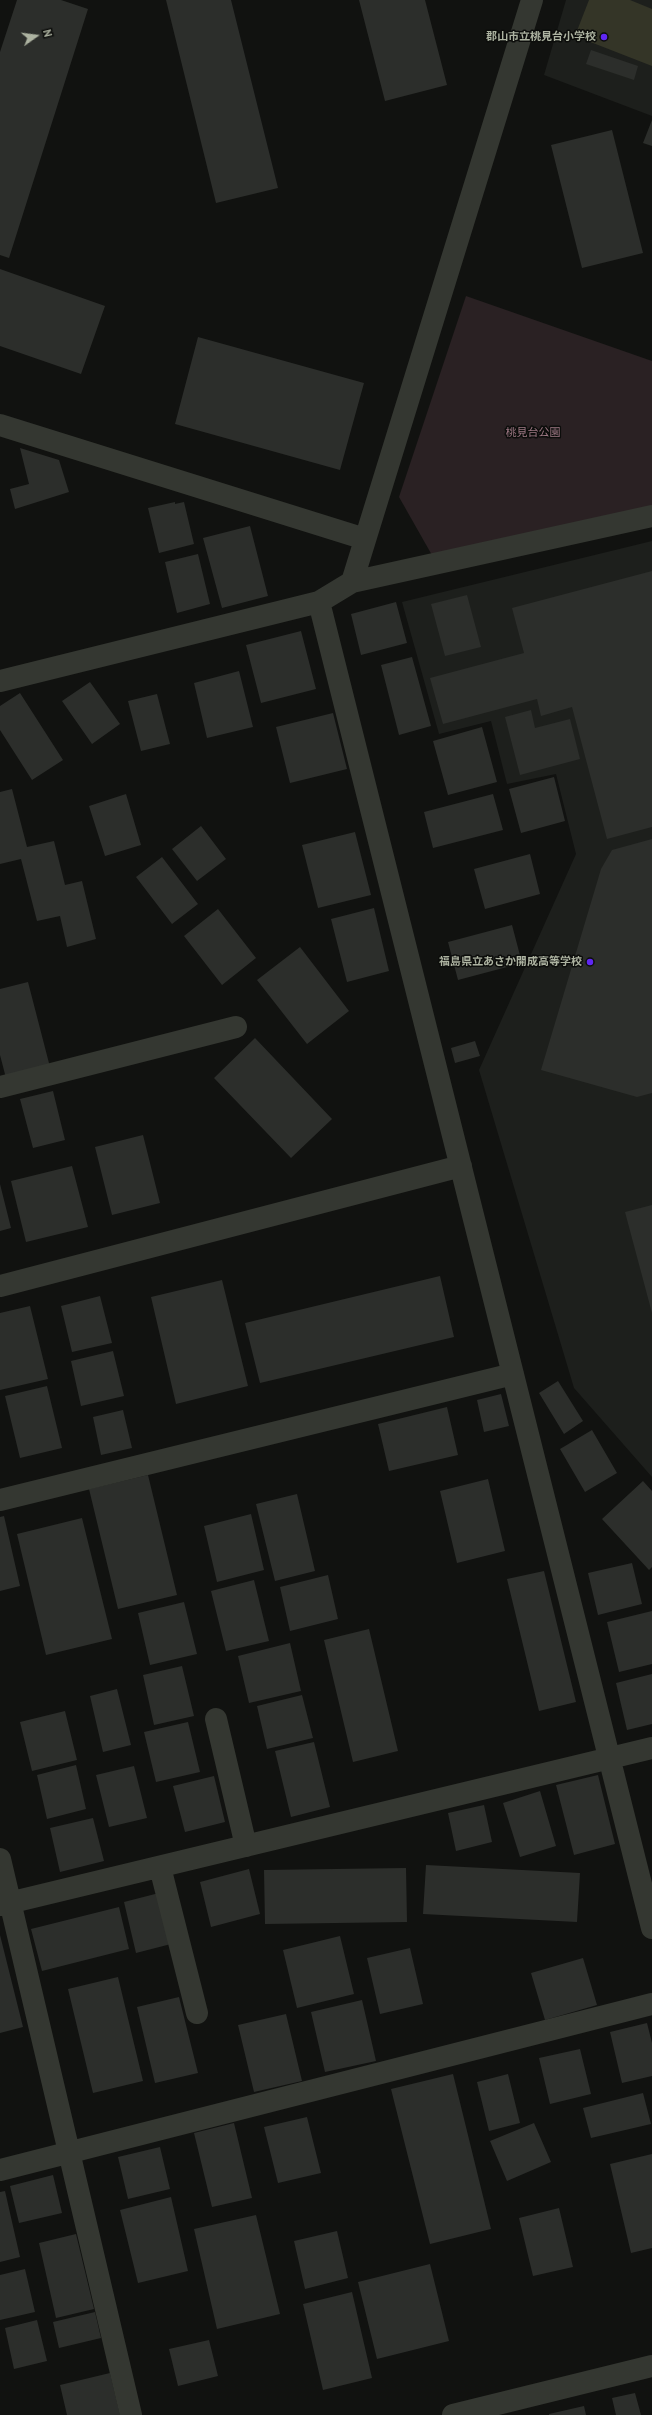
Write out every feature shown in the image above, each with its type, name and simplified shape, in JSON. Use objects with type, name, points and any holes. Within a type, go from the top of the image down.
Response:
[{"type":"street","points":[[352,582],[532,0]]},
{"type":"street","points":[[0,425],[365,539]]},
{"type":"street","points":[[0,681],[319,602],[352,582],[652,516]]},
{"type":"street","points":[[319,602],[652,1928]]},
{"type":"street","points":[[0,1087],[236,1027]]},
{"type":"street","points":[[0,1286],[461,1166]]},
{"type":"street","points":[[0,1500],[513,1374]]},
{"type":"street","points":[[216,1719],[246,1846]]},
{"type":"street","points":[[5,1904],[652,1748]]},
{"type":"street","points":[[0,1859],[5,1904],[70,2152],[131,2415]]},
{"type":"street","points":[[160,1867],[197,2012]]},
{"type":"street","points":[[0,2170],[652,2004]]},
{"type":"street","points":[[453,2415],[503,2409],[652,2366]]},
{"type":"shaded area","name":"郡山市立桃見台小学校","points":[[566,0],[652,0],[652,116],[544,75]]},
{"type":"shaded area","points":[[589,0],[630,0],[652,9],[652,66],[575,36]]},
{"type":"shaded area","name":"福島県立あさか開成高等学校","points":[[652,541],[652,1477],[574,1388],[479,1070],[576,854],[556,774],[507,784],[491,721],[439,734],[402,602]]},
{"type":"green space","name":"桃見台公園","points":[[466,296],[652,361],[652,516],[437,564],[399,497]]},
{"type":"building","points":[[17,0],[61,0],[88,9],[9,258],[0,255],[0,52]]},
{"type":"building","points":[[166,0],[231,0],[278,188],[216,203]]},
{"type":"building","points":[[359,0],[425,0],[447,85],[385,101]]},
{"type":"building","points":[[591,50],[638,66],[634,80],[586,64]]},
{"type":"building","points":[[652,120],[652,146],[643,143]]},
{"type":"building","points":[[612,130],[643,253],[582,268],[551,145]]},
{"type":"building","points":[[0,269],[105,306],[81,374],[0,346]]},
{"type":"building","points":[[198,337],[364,383],[340,470],[175,424]]},
{"type":"building","points":[[20,448],[59,460],[69,492],[15,509],[10,489],[29,484]]},
{"type":"building","points":[[175,502],[175,504],[184,502],[194,544],[159,553],[148,508]]},
{"type":"building","points":[[250,526],[268,596],[222,608],[203,538]]},
{"type":"building","points":[[198,554],[210,604],[177,613],[165,562]]},
{"type":"building","points":[[652,571],[652,827],[607,839],[572,707],[541,716],[537,699],[443,724],[430,678],[524,653],[512,608]]},
{"type":"building","points":[[467,595],[481,647],[445,656],[431,604]]},
{"type":"building","points":[[396,602],[407,643],[361,655],[351,614]]},
{"type":"building","points":[[301,631],[316,689],[261,703],[246,645]]},
{"type":"building","points":[[412,657],[431,726],[399,735],[381,665]]},
{"type":"building","points":[[239,671],[253,727],[207,738],[194,683]]},
{"type":"building","points":[[90,682],[120,724],[92,744],[62,701]]},
{"type":"building","points":[[20,693],[63,760],[32,780],[0,730],[0,706]]},
{"type":"building","points":[[157,694],[170,744],[141,751],[128,701]]},
{"type":"building","points":[[531,710],[535,728],[570,719],[580,759],[520,775],[505,717]]},
{"type":"building","points":[[333,713],[347,769],[290,783],[276,727]]},
{"type":"building","points":[[482,727],[497,782],[448,795],[433,741]]},
{"type":"building","points":[[554,777],[565,821],[521,833],[509,789]]},
{"type":"building","points":[[12,789],[27,847],[54,841],[65,885],[82,881],[96,939],[67,947],[60,916],[37,921],[21,859],[0,864],[0,792]]},
{"type":"building","points":[[126,794],[141,845],[105,856],[89,806]]},
{"type":"building","points":[[493,794],[503,830],[433,848],[424,812]]},
{"type":"building","points":[[201,826],[226,859],[197,881],[172,849]]},
{"type":"building","points":[[355,832],[371,895],[318,908],[302,845]]},
{"type":"building","points":[[652,839],[652,1093],[637,1097],[541,1070],[601,869],[612,850]]},
{"type":"building","points":[[530,854],[540,894],[485,909],[474,869]]},
{"type":"building","points":[[162,857],[198,904],[172,924],[136,877]]},
{"type":"building","points":[[374,908],[389,971],[347,982],[331,919]]},
{"type":"building","points":[[218,909],[256,958],[222,985],[184,936]]},
{"type":"building","points":[[512,925],[522,963],[458,980],[448,942]]},
{"type":"building","points":[[300,947],[349,1011],[307,1044],[257,980]]},
{"type":"building","points":[[28,982],[50,1067],[6,1078],[0,1055],[0,989]]},
{"type":"building","points":[[255,1038],[332,1119],[291,1158],[214,1078]]},
{"type":"building","points":[[475,1041],[480,1056],[455,1063],[451,1048]]},
{"type":"building","points":[[53,1091],[65,1140],[33,1148],[20,1099]]},
{"type":"building","points":[[143,1135],[160,1203],[112,1215],[95,1147]]},
{"type":"building","points":[[72,1166],[88,1227],[26,1242],[11,1181]]},
{"type":"building","points":[[0,1184],[11,1228],[0,1231]]},
{"type":"building","points":[[652,1205],[652,1313],[625,1212]]},
{"type":"building","points":[[440,1276],[454,1337],[260,1383],[245,1323]]},
{"type":"building","points":[[222,1280],[248,1386],[176,1404],[151,1297]]},
{"type":"building","points":[[100,1296],[112,1343],[72,1352],[61,1306]]},
{"type":"building","points":[[30,1306],[48,1379],[0,1390],[0,1313]]},
{"type":"building","points":[[113,1351],[124,1396],[81,1406],[71,1361]]},
{"type":"building","points":[[558,1381],[583,1421],[564,1434],[539,1393]]},
{"type":"building","points":[[47,1386],[62,1448],[20,1458],[5,1396]]},
{"type":"building","points":[[501,1394],[509,1426],[484,1432],[477,1400]]},
{"type":"building","points":[[447,1407],[458,1455],[389,1471],[378,1424]]},
{"type":"building","points":[[123,1410],[132,1448],[101,1455],[93,1417]]},
{"type":"building","points":[[592,1430],[617,1473],[585,1492],[560,1449]]},
{"type":"building","points":[[148,1475],[177,1595],[118,1609],[89,1489]]},
{"type":"building","points":[[488,1479],[505,1551],[457,1563],[440,1491]]},
{"type":"building","points":[[643,1481],[652,1491],[652,1567],[649,1570],[602,1519]]},
{"type":"building","points":[[297,1494],[315,1571],[275,1581],[256,1504]]},
{"type":"building","points":[[251,1514],[264,1570],[217,1582],[204,1526]]},
{"type":"building","points":[[4,1516],[20,1586],[0,1591],[0,1517]]},
{"type":"building","points":[[82,1518],[112,1639],[46,1655],[17,1534]]},
{"type":"building","points":[[632,1563],[642,1604],[598,1615],[588,1573]]},
{"type":"building","points":[[544,1571],[576,1702],[539,1711],[507,1579]]},
{"type":"building","points":[[328,1575],[338,1619],[290,1631],[280,1587]]},
{"type":"building","points":[[254,1580],[269,1641],[226,1651],[211,1591]]},
{"type":"building","points":[[184,1602],[197,1654],[150,1665],[138,1613]]},
{"type":"building","points":[[652,1611],[652,1664],[619,1672],[607,1622]]},
{"type":"building","points":[[369,1629],[398,1751],[353,1762],[324,1640]]},
{"type":"building","points":[[290,1643],[301,1691],[249,1703],[238,1656]]},
{"type":"building","points":[[182,1666],[194,1716],[154,1725],[143,1675]]},
{"type":"building","points":[[652,1674],[652,1724],[627,1730],[616,1683]]},
{"type":"building","points":[[117,1689],[131,1745],[103,1752],[90,1696]]},
{"type":"building","points":[[302,1695],[313,1738],[267,1749],[257,1706]]},
{"type":"building","points":[[65,1711],[77,1760],[32,1771],[20,1722]]},
{"type":"building","points":[[188,1722],[200,1772],[156,1782],[144,1732]]},
{"type":"building","points":[[314,1742],[330,1807],[291,1817],[275,1751]]},
{"type":"building","points":[[76,1765],[86,1809],[47,1819],[37,1775]]},
{"type":"building","points":[[134,1766],[147,1818],[109,1827],[96,1775]]},
{"type":"building","points":[[598,1775],[615,1844],[574,1855],[556,1785]]},
{"type":"building","points":[[214,1776],[225,1822],[185,1832],[173,1786]]},
{"type":"building","points":[[540,1791],[556,1846],[520,1857],[503,1803]]},
{"type":"building","points":[[484,1805],[492,1842],[456,1851],[448,1813]]},
{"type":"building","points":[[93,1818],[104,1861],[60,1872],[50,1828]]},
{"type":"building","points":[[426,1865],[580,1873],[577,1922],[423,1914]]},
{"type":"building","points":[[406,1868],[407,1922],[265,1924],[264,1870]]},
{"type":"building","points":[[249,1869],[260,1914],[211,1927],[200,1882]]},
{"type":"building","points":[[159,1893],[171,1944],[136,1953],[124,1902]]},
{"type":"building","points":[[119,1907],[129,1949],[42,1971],[31,1929]]},
{"type":"building","points":[[0,1935],[23,2027],[0,2033]]},
{"type":"building","points":[[340,1936],[354,1994],[297,2008],[283,1950]]},
{"type":"building","points":[[410,1948],[423,2004],[380,2014],[367,1958]]},
{"type":"building","points":[[583,1958],[597,2005],[545,2020],[531,1973]]},
{"type":"building","points":[[118,1977],[143,2081],[93,2093],[68,1989]]},
{"type":"building","points":[[179,1997],[198,2073],[155,2083],[137,2007]]},
{"type":"building","points":[[362,2000],[376,2061],[325,2072],[311,2012]]},
{"type":"building","points":[[286,2014],[302,2081],[254,2092],[238,2025]]},
{"type":"building","points":[[647,2023],[652,2043],[652,2076],[622,2083],[610,2032]]},
{"type":"building","points":[[580,2049],[591,2094],[550,2104],[539,2058]]},
{"type":"building","points":[[453,2074],[491,2229],[430,2244],[391,2089]]},
{"type":"building","points":[[508,2074],[520,2123],[489,2131],[477,2082]]},
{"type":"building","points":[[643,2093],[651,2124],[591,2138],[583,2108]]},
{"type":"building","points":[[307,2117],[321,2173],[278,2183],[264,2127]]},
{"type":"building","points":[[234,2123],[252,2198],[212,2207],[194,2133]]},
{"type":"building","points":[[534,2123],[551,2162],[507,2181],[490,2141]]},
{"type":"building","points":[[160,2147],[170,2189],[128,2199],[118,2157]]},
{"type":"building","points":[[652,2154],[652,2248],[631,2253],[610,2164]]},
{"type":"building","points":[[53,2175],[62,2213],[19,2223],[10,2186]]},
{"type":"building","points":[[5,2191],[20,2257],[0,2262],[0,2192]]},
{"type":"building","points":[[171,2197],[188,2271],[138,2283],[120,2210]]},
{"type":"building","points":[[559,2208],[573,2267],[533,2276],[519,2218]]},
{"type":"building","points":[[256,2215],[280,2314],[217,2329],[194,2229]]},
{"type":"building","points":[[337,2231],[348,2278],[305,2289],[294,2241]]},
{"type":"building","points":[[76,2234],[94,2309],[56,2318],[39,2243]]},
{"type":"building","points":[[430,2264],[449,2341],[377,2359],[358,2282]]},
{"type":"building","points":[[25,2269],[35,2312],[0,2320],[0,2275]]},
{"type":"building","points":[[352,2292],[372,2378],[323,2390],[303,2304]]},
{"type":"building","points":[[95,2312],[101,2338],[59,2348],[53,2322]]},
{"type":"building","points":[[37,2320],[47,2361],[14,2369],[5,2328]]},
{"type":"building","points":[[209,2340],[218,2376],[178,2386],[169,2349]]},
{"type":"building","points":[[110,2373],[120,2415],[67,2415],[60,2385]]},
{"type":"building","points":[[635,2393],[641,2415],[616,2415],[612,2398]]},
{"type":"building","points":[[584,2406],[586,2415],[549,2415],[549,2414]]},
{"type":"place","name":"郡山市立桃見台小学校","points":[[604,37]]},
{"type":"place","name":"福島県立あさか開成高等学校","points":[[590,962]]}]
